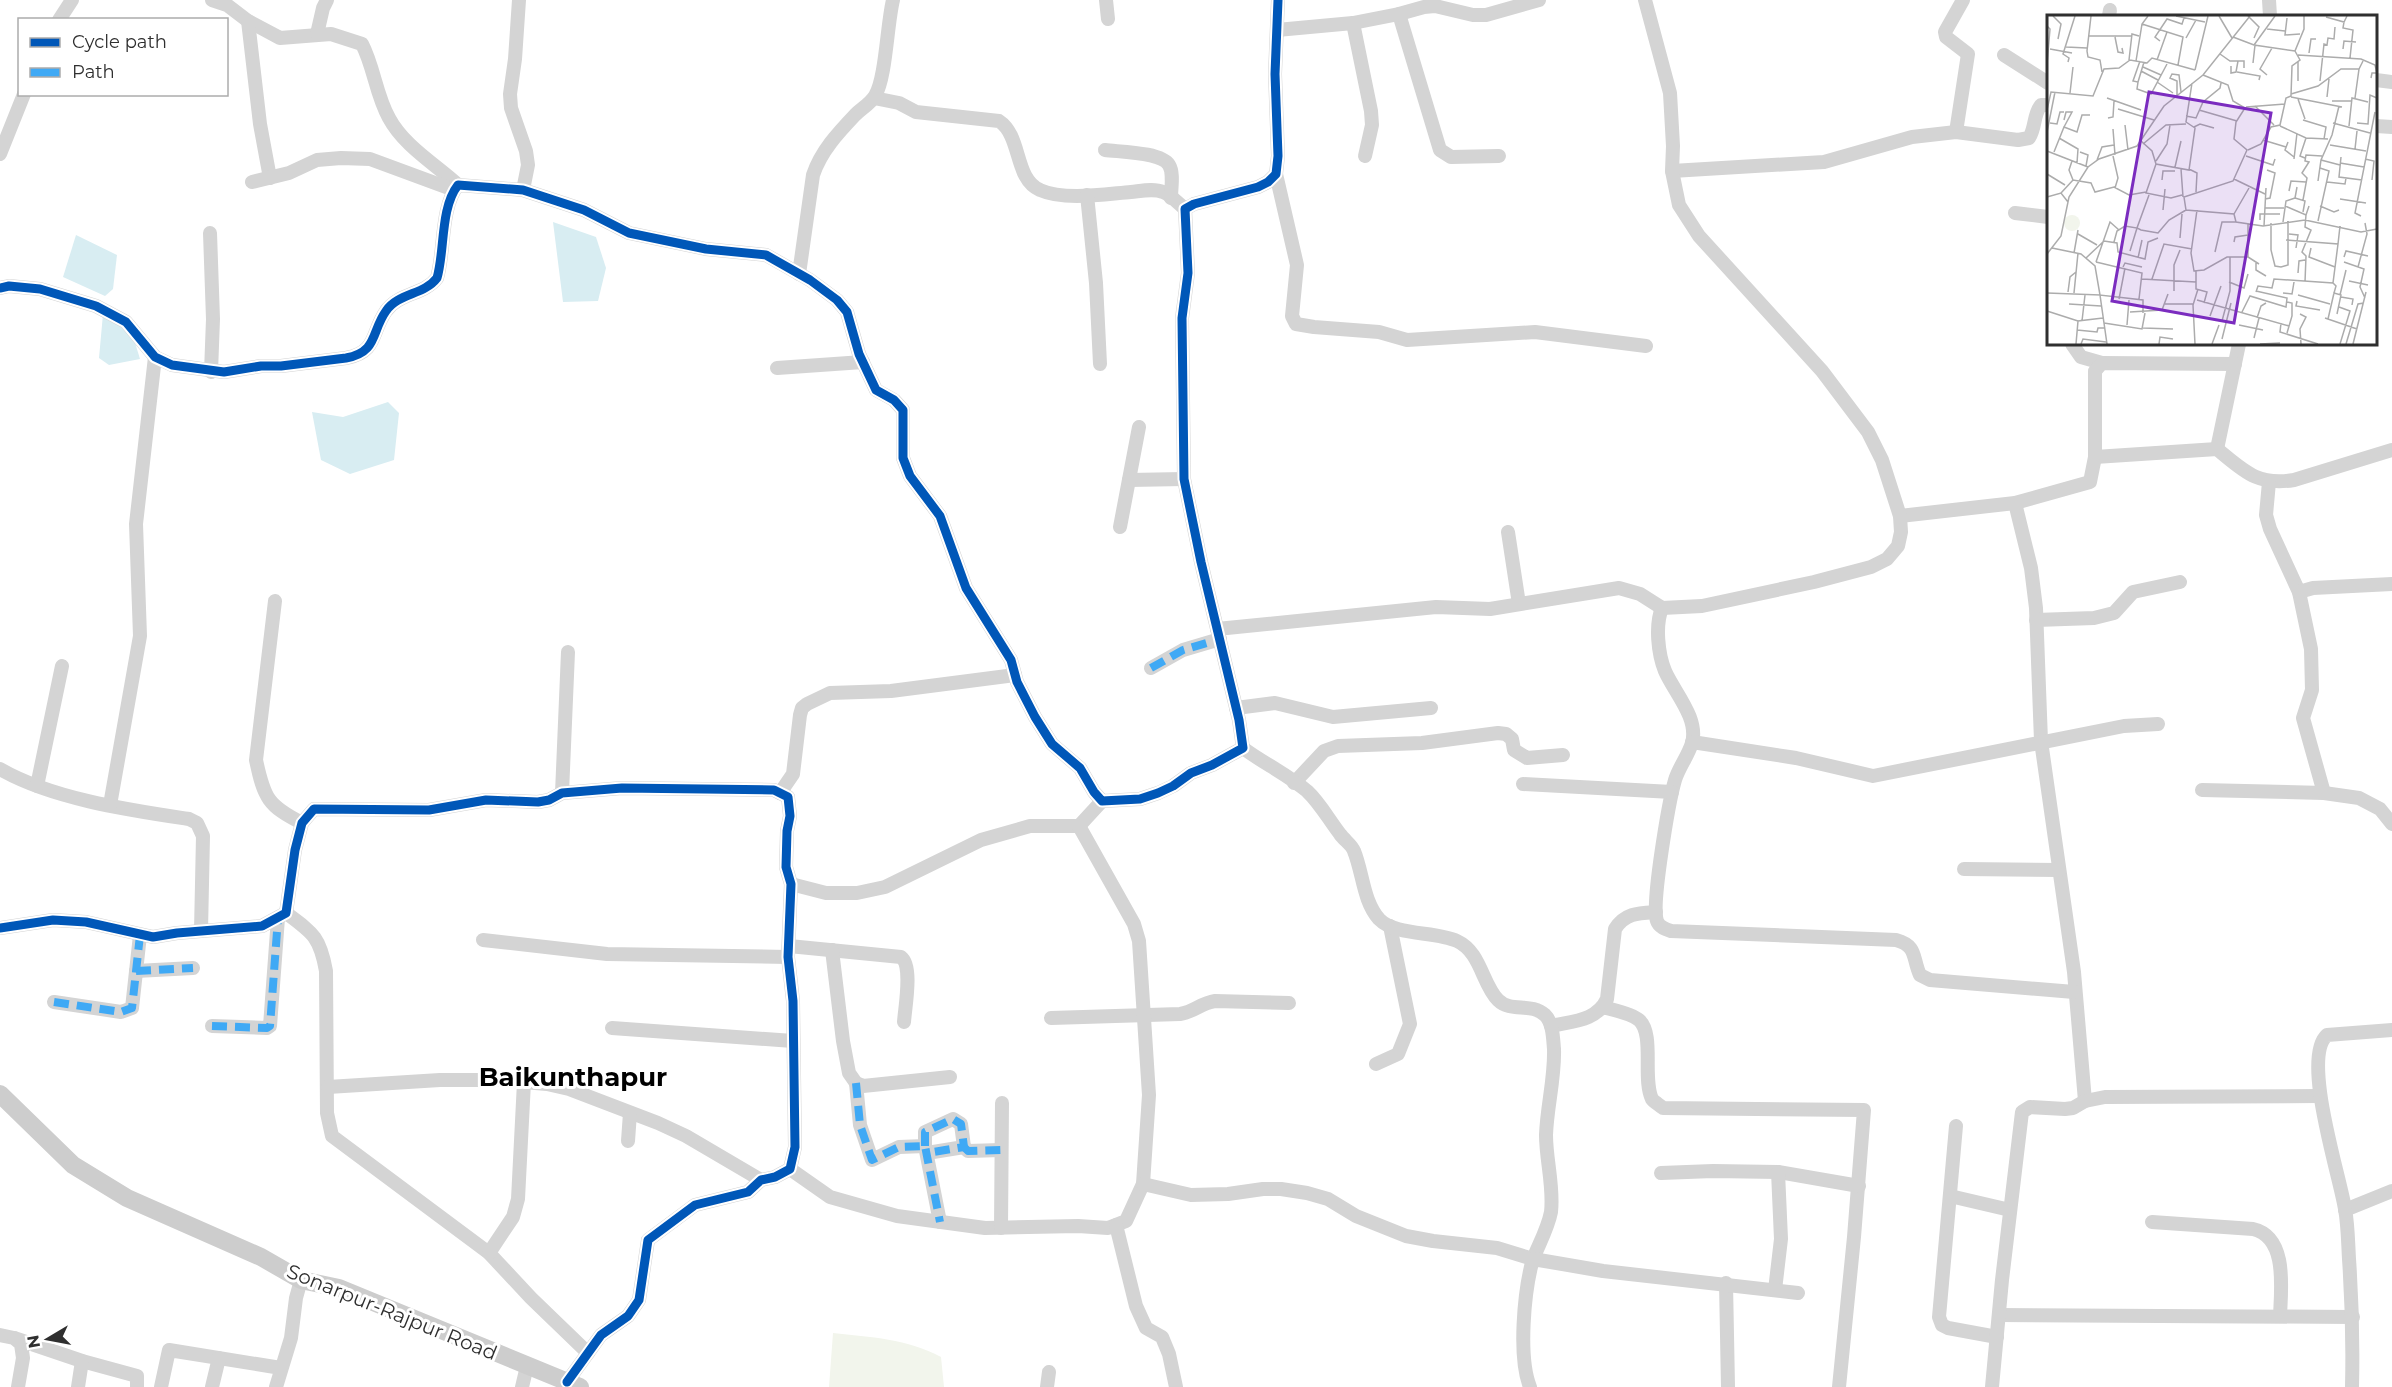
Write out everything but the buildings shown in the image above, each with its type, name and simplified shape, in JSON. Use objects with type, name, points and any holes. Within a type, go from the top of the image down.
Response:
[{"type":"main road","name":"Sonarpur-Rajpur Road","points":[[0,1094],[73,1165],[127,1198],[261,1257],[301,1280],[339,1288],[573,1384]]},
{"type":"street","points":[[60,18],[72,0]]},
{"type":"street","points":[[212,0],[227,5],[248,21],[280,38],[305,38],[317,34],[331,34],[362,44],[378,95],[400,136],[456,188]]},
{"type":"street","points":[[317,34],[322,8],[327,0]]},
{"type":"street","points":[[519,0],[510,94],[511,108],[526,151],[528,165],[523,190]]},
{"type":"street","points":[[799,274],[813,175],[818,161],[857,113],[874,98],[880,81],[887,26],[893,0]]},
{"type":"street","points":[[1106,0],[1108,19]]},
{"type":"street","points":[[1278,0],[1275,74],[1278,156],[1276,174],[1297,265],[1292,316],[1296,324],[1379,332],[1407,340],[1535,332],[1646,346]]},
{"type":"street","points":[[1151,668],[1219,634],[1436,607],[1490,609],[1619,588],[1641,594],[1662,608],[1685,608],[1724,602],[1871,567],[1887,559],[1898,546],[1901,532],[1900,516],[1882,460],[1868,432],[1822,371],[1699,236],[1679,205],[1672,171],[1670,93],[1645,0]]},
{"type":"street","points":[[1956,132],[1968,54],[1946,37],[1945,32],[1963,0]]},
{"type":"street","points":[[2269,0],[2270,15]]},
{"type":"street","points":[[1277,30],[1353,23],[1435,6],[1473,15],[1486,15],[1534,1]]},
{"type":"street","points":[[1399,14],[1440,150],[1451,157],[1499,156]]},
{"type":"street","points":[[248,21],[260,124],[270,178]]},
{"type":"street","points":[[1353,23],[1371,111],[1372,125],[1365,156]]},
{"type":"street","points":[[2004,55],[2047,82]]},
{"type":"street","points":[[2377,80],[2392,82]]},
{"type":"street","points":[[0,154],[23,96]]},
{"type":"street","points":[[874,98],[899,103],[916,112],[999,122],[1008,129],[1032,185],[1045,192],[1087,195],[1149,190],[1164,192],[1185,209],[1188,273],[1182,318],[1184,479],[1243,747],[1307,791],[1354,849],[1360,876],[1380,920],[1390,926],[1408,931],[1432,933],[1459,941],[1472,954],[1498,1000],[1511,1007],[1529,1006],[1545,1015],[1551,1026],[1554,1068],[1547,1111],[1546,1138],[1551,1212],[1528,1274],[1523,1358],[1524,1373],[1530,1387]]},
{"type":"street","points":[[1672,171],[1824,162],[1912,137],[1956,132],[2018,140],[2029,138],[2034,130],[2035,112],[2041,105],[2047,105]]},
{"type":"street","points":[[2377,126],[2392,127]]},
{"type":"street","points":[[1105,150],[1160,157],[1169,165],[1172,176],[1171,198]]},
{"type":"street","points":[[252,182],[289,173],[318,160],[370,159],[456,188],[523,190],[584,210],[629,233],[706,249],[766,255],[825,290],[847,312],[863,362],[876,390],[894,400],[903,410],[903,458],[910,476],[940,516],[966,588],[1011,660],[1015,675],[1035,717],[1052,744],[1080,768],[1102,801]]},
{"type":"street","points":[[1185,209],[1194,204],[1258,187],[1268,182],[1276,174]]},
{"type":"street","points":[[0,288],[9,286],[40,289],[96,306],[126,322],[135,330],[155,357],[172,365],[211,372],[239,371],[261,366],[357,356],[373,341],[385,311],[398,300],[431,285],[437,278],[447,216],[456,188]]},
{"type":"street","points":[[1087,195],[1096,283],[1100,363]]},
{"type":"street","points":[[2015,213],[2047,217]]},
{"type":"street","points":[[210,233],[213,319],[211,372]]},
{"type":"street","points":[[2073,345],[2081,357],[2102,363],[2114,361],[2235,364]]},
{"type":"street","points":[[2217,449],[2239,345]]},
{"type":"street","points":[[110,805],[140,636],[136,524],[155,357]]},
{"type":"street","points":[[777,368],[863,362]]},
{"type":"street","points":[[1900,516],[2015,503],[2090,482],[2095,457],[2095,371],[2102,363]]},
{"type":"street","points":[[1120,527],[1139,427]]},
{"type":"street","points":[[2095,457],[2217,449],[2245,472],[2269,482],[2294,480],[2392,450]]},
{"type":"street","points":[[1129,480],[1184,479]]},
{"type":"street","points":[[2269,482],[2266,515],[2298,592],[2311,649],[2312,690],[2303,718],[2312,757],[2324,793]]},
{"type":"street","points":[[2015,503],[2031,568],[2036,620],[2041,741],[2074,972],[2085,1101]]},
{"type":"street","points":[[1508,532],[1519,604]]},
{"type":"street","points":[[2036,620],[2094,618],[2114,613],[2133,592],[2180,582]]},
{"type":"street","points":[[2298,592],[2313,588],[2392,584]]},
{"type":"street","points":[[274,602],[256,760],[260,780],[271,804],[280,812],[302,823]]},
{"type":"street","points":[[1662,608],[1658,625],[1662,663],[1688,713],[1693,732],[1692,742],[1676,777],[1672,792],[1656,912],[1661,927],[1671,931],[1896,940],[1905,942],[1912,950],[1920,975],[1930,980],[2074,992]]},
{"type":"street","points":[[562,793],[568,652]]},
{"type":"street","points":[[36,786],[62,666]]},
{"type":"street","points":[[780,793],[793,774],[802,708],[814,700],[830,693],[891,691],[1015,675]]},
{"type":"street","points":[[1236,708],[1275,703],[1333,717],[1431,708]]},
{"type":"street","points":[[1692,742],[1796,758],[1874,776],[2041,741],[2124,726],[2158,724]]},
{"type":"street","points":[[1294,783],[1324,751],[1338,746],[1422,743],[1498,733],[1506,734],[1512,739],[1514,750],[1527,758],[1563,755]]},
{"type":"street","points":[[791,884],[826,893],[857,893],[885,887],[981,840],[1030,826],[1078,826],[1102,801],[1140,798],[1158,793],[1191,773],[1212,765],[1243,747]]},
{"type":"street","points":[[0,769],[36,786],[110,805],[189,819],[197,823],[202,828],[204,843],[201,931]]},
{"type":"street","points":[[1523,784],[1672,792]]},
{"type":"street","points":[[212,1026],[267,1028],[270,1026],[282,916],[295,850],[302,823],[314,809],[429,810],[486,800],[538,802],[549,800],[562,793],[622,788],[774,790],[788,797],[790,816],[787,831],[786,867],[791,884],[788,952],[793,1002],[795,1147],[790,1169]]},
{"type":"street","points":[[2202,790],[2324,793],[2360,798],[2380,809],[2392,824]]},
{"type":"street","points":[[790,1169],[830,1197],[897,1216],[985,1228],[1078,1226],[1108,1228],[1126,1221],[1143,1184],[1149,1095],[1139,941],[1134,924],[1078,826]]},
{"type":"street","points":[[1964,869],[2059,870]]},
{"type":"street","points":[[1551,1026],[1583,1019],[1595,1014],[1603,1007],[1607,999],[1615,929],[1619,922],[1634,914],[1656,912]]},
{"type":"street","points":[[0,928],[53,920],[86,922],[153,937],[262,926],[282,916]]},
{"type":"street","points":[[282,916],[316,938],[323,953],[326,971],[327,1113],[332,1136],[489,1253],[531,1298],[588,1353]]},
{"type":"street","points":[[1376,1064],[1398,1054],[1410,1024],[1390,926]]},
{"type":"street","points":[[54,1002],[127,1011],[132,1008],[140,935]]},
{"type":"street","points":[[483,940],[607,954],[832,950],[891,955],[905,960],[908,969],[904,1022]]},
{"type":"street","points":[[832,950],[849,1073],[856,1083],[860,1125],[872,1160],[899,1147],[926,1149],[964,1147]]},
{"type":"street","points":[[136,971],[193,968]]},
{"type":"street","points":[[1052,1018],[1194,1012],[1207,1002],[1215,1001],[1288,1003]]},
{"type":"street","points":[[1603,1007],[1638,1019],[1643,1025],[1647,1043],[1649,1088],[1653,1100],[1663,1108],[1864,1110],[1859,1186],[1839,1387]]},
{"type":"street","points":[[612,1028],[793,1041]]},
{"type":"street","points":[[2352,1387],[2353,1317],[2346,1210],[2319,1096],[2320,1049],[2322,1039],[2327,1035],[2392,1030]]},
{"type":"street","points":[[856,1083],[863,1086],[950,1077]]},
{"type":"street","points":[[328,1088],[440,1080],[547,1084],[569,1089],[686,1136],[761,1180]]},
{"type":"street","points":[[489,1253],[513,1217],[518,1199],[524,1082]]},
{"type":"street","points":[[1992,1387],[2022,1112],[2030,1107],[2073,1108],[2085,1101],[2105,1097],[2319,1096]]},
{"type":"street","points":[[1001,1228],[1002,1102]]},
{"type":"street","points":[[628,1141],[630,1113]]},
{"type":"street","points":[[940,1222],[926,1149],[925,1132],[953,1119],[961,1124],[964,1147],[968,1151],[1001,1150]]},
{"type":"street","points":[[1956,1126],[1940,1322],[1948,1328],[1997,1337]]},
{"type":"street","points":[[573,1384],[588,1353],[601,1335],[628,1316],[639,1300],[648,1240],[694,1205],[748,1192],[761,1180],[790,1169]]},
{"type":"street","points":[[1661,1173],[1778,1172],[1859,1186]]},
{"type":"street","points":[[1775,1290],[1782,1239],[1778,1172]]},
{"type":"street","points":[[1143,1184],[1191,1195],[1228,1194],[1263,1189],[1306,1193],[1328,1199],[1364,1220],[1406,1236],[1497,1248],[1533,1259],[1604,1271],[1726,1283],[1798,1293]]},
{"type":"street","points":[[2346,1210],[2392,1191]]},
{"type":"street","points":[[1950,1196],[2010,1210]]},
{"type":"street","points":[[2152,1222],[2253,1229],[2268,1236],[2274,1243],[2279,1260],[2280,1316]]},
{"type":"street","points":[[1116,1225],[1136,1306],[1146,1328],[1162,1337],[1169,1354],[1176,1387]]},
{"type":"street","points":[[276,1387],[291,1338],[296,1298],[301,1280]]},
{"type":"street","points":[[1726,1283],[1728,1387]]},
{"type":"street","points":[[1999,1315],[2353,1317]]},
{"type":"street","points":[[0,1335],[137,1376],[137,1387]]},
{"type":"street","points":[[14,1338],[21,1344],[23,1358],[18,1387]]},
{"type":"street","points":[[161,1387],[169,1350],[282,1368]]},
{"type":"street","points":[[212,1387],[219,1358]]},
{"type":"street","points":[[78,1387],[82,1361]]},
{"type":"street","points":[[522,1387],[527,1366]]},
{"type":"street","points":[[1047,1387],[1050,1372]]},
{"type":"shaded area","points":[[553,222],[596,237],[606,268],[598,301],[563,302]]},
{"type":"shaded area","points":[[76,235],[117,255],[113,289],[105,296],[63,277]]},
{"type":"shaded area","points":[[103,314],[133,336],[140,359],[109,365],[99,358]]},
{"type":"shaded area","points":[[388,402],[399,413],[394,460],[350,474],[321,460],[312,412],[343,417]]},
{"type":"shaded area","points":[[833,1333],[902,1343],[941,1357],[944,1387],[829,1387]]},
{"type":"marked path","points":[[1151,668],[1183,650],[1220,639]]},
{"type":"marked path","points":[[212,1026],[267,1028],[270,1026],[278,918]]},
{"type":"marked path","points":[[54,1002],[121,1012],[132,1008],[140,935]]},
{"type":"marked path","points":[[136,971],[193,968]]},
{"type":"marked path","points":[[856,1083],[860,1125],[872,1160],[899,1147],[925,1146],[940,1222]]},
{"type":"marked path","points":[[925,1146],[925,1132],[953,1119],[961,1124],[964,1147],[927,1153]]},
{"type":"marked path","points":[[964,1147],[968,1151],[1001,1150]]},
{"type":"cycle path","points":[[0,288],[9,286],[40,289],[96,306],[126,322],[155,357],[172,365],[224,372],[346,358],[364,351],[391,305],[432,284],[437,278],[448,205],[458,185],[523,190],[584,210],[629,233],[706,249],[766,255],[810,280],[837,300],[847,312],[859,354],[876,390],[894,400],[903,410],[903,458],[910,476],[940,516],[966,588],[1011,660],[1017,682],[1052,744],[1080,768],[1102,801],[1140,799],[1173,786],[1191,773],[1212,765],[1243,748],[1239,720],[1201,562],[1184,479],[1182,318],[1188,273],[1185,209],[1194,204],[1258,187],[1268,182],[1276,174],[1278,156],[1275,74],[1278,0]]},
{"type":"cycle path","points":[[0,928],[53,920],[86,922],[153,937],[262,926],[286,913],[295,850],[302,823],[314,809],[429,810],[486,800],[538,802],[549,800],[562,793],[622,788],[774,790],[788,797],[790,816],[787,831],[786,867],[791,884],[788,957],[793,1001],[795,1147],[790,1169],[775,1177],[761,1180],[748,1192],[695,1205],[648,1240],[639,1300],[628,1316],[601,1335],[567,1382]]},
{"type":"district","name":"Baikunthapur","points":[[573,1077]]}]
